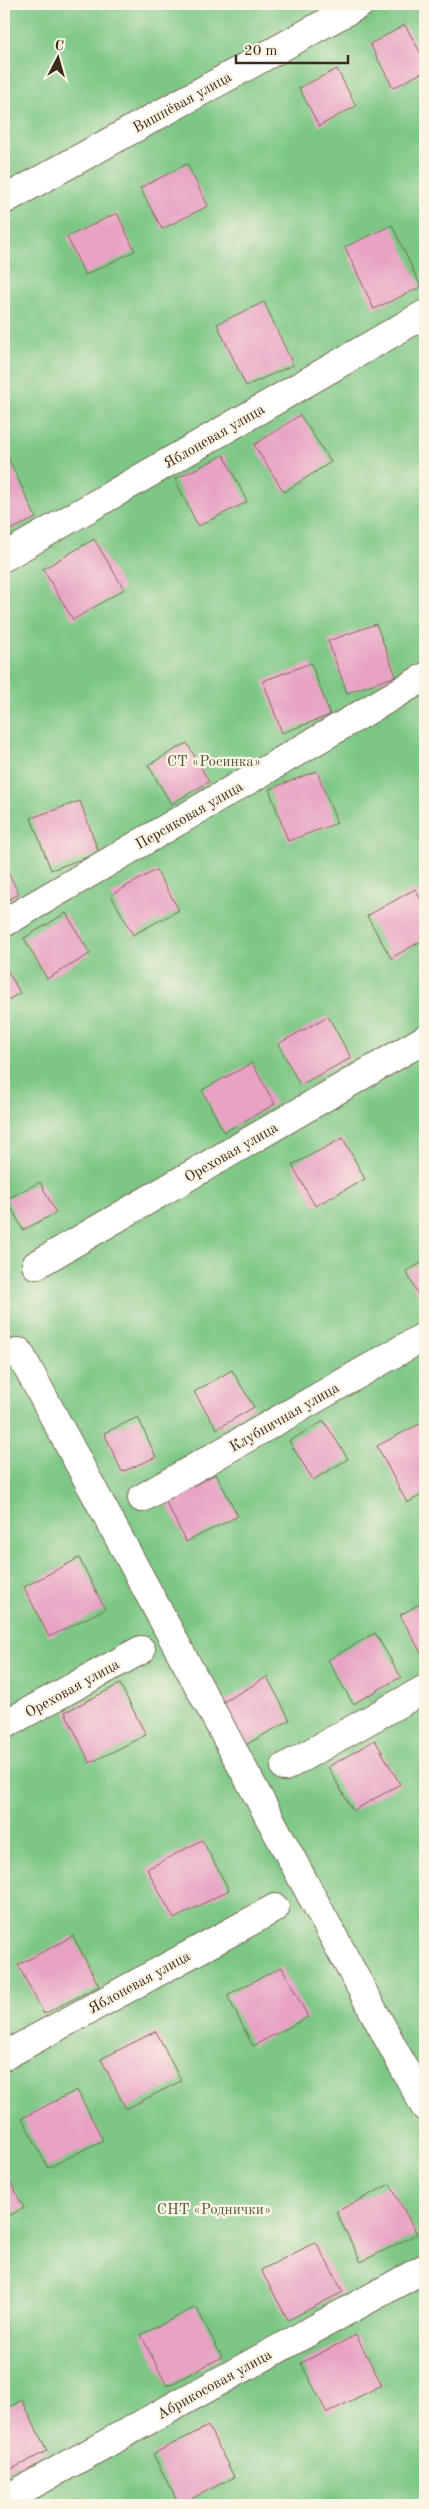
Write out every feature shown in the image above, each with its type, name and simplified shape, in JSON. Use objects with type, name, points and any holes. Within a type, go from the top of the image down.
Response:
[{"type":"street","name":"Вишнёвая улица","points":[[4,200],[360,4]]},
{"type":"street","name":"Яблоневая улица","points":[[4,557],[425,314]]},
{"type":"street","name":"Персиковая улица","points":[[4,923],[425,677]]},
{"type":"street","name":"Ореховая улица","points":[[36,1264],[425,1039]]},
{"type":"street","name":"Клубничная улица","points":[[142,1498],[425,1336]]},
{"type":"street","points":[[20,1352],[425,2107]]},
{"type":"street","name":"Ореховая улица","points":[[4,1725],[140,1650]]},
{"type":"street","points":[[285,1767],[425,1689]]},
{"type":"street","name":"Яблоневая улица","points":[[4,2056],[275,1908]]},
{"type":"street","name":"Абрикосовая улица","points":[[4,2500],[425,2268]]},
{"type":"green space","name":"СТ «Росинка»","points":[[4,4],[425,4],[425,2505],[4,2505]]},
{"type":"building","points":[[405,25],[425,61],[425,71],[393,88],[370,44]]},
{"type":"building","points":[[337,69],[356,106],[319,126],[299,88]]},
{"type":"building","points":[[187,164],[208,206],[162,229],[140,188]]},
{"type":"building","points":[[117,213],[135,251],[85,275],[67,237]]},
{"type":"building","points":[[392,225],[421,287],[374,309],[345,247]]},
{"type":"building","points":[[264,302],[293,365],[246,386],[217,324]]},
{"type":"building","points":[[300,415],[331,462],[284,492],[254,445]]},
{"type":"building","points":[[7,455],[36,518],[4,533],[4,457]]},
{"type":"building","points":[[224,455],[247,502],[198,526],[175,479]]},
{"type":"building","points":[[94,539],[124,589],[73,620],[43,569]]},
{"type":"building","points":[[376,624],[396,676],[347,693],[328,641]]},
{"type":"building","points":[[311,663],[330,715],[282,733],[263,681]]},
{"type":"building","points":[[187,743],[209,782],[171,804],[148,765]]},
{"type":"building","points":[[317,771],[337,823],[288,841],[269,789]]},
{"type":"building","points":[[80,801],[99,853],[51,870],[31,818]]},
{"type":"building","points":[[4,864],[19,894],[4,902]]},
{"type":"building","points":[[156,870],[179,910],[133,935],[111,895]]},
{"type":"building","points":[[415,889],[425,907],[425,939],[391,958],[367,916]]},
{"type":"building","points":[[66,913],[90,954],[47,979],[24,938]]},
{"type":"building","points":[[4,964],[20,993],[4,1002]]},
{"type":"building","points":[[328,1016],[351,1058],[300,1085],[278,1044]]},
{"type":"building","points":[[252,1063],[275,1104],[224,1132],[202,1090]]},
{"type":"building","points":[[343,1138],[365,1179],[315,1206],[292,1165]]},
{"type":"building","points":[[40,1182],[56,1213],[23,1230],[7,1199]]},
{"type":"building","points":[[425,1261],[425,1308],[406,1271]]},
{"type":"building","points":[[232,1370],[254,1407],[217,1429],[194,1392]]},
{"type":"building","points":[[138,1417],[156,1457],[122,1472],[104,1433]]},
{"type":"building","points":[[324,1421],[348,1459],[313,1480],[289,1441]]},
{"type":"building","points":[[425,1421],[425,1493],[407,1503],[377,1446]]},
{"type":"building","points":[[216,1474],[238,1516],[186,1542],[165,1500]]},
{"type":"building","points":[[79,1558],[105,1609],[49,1637],[24,1587]]},
{"type":"building","points":[[425,1601],[425,1660],[400,1615]]},
{"type":"building","points":[[375,1633],[401,1677],[353,1704],[328,1660]]},
{"type":"building","points":[[267,1677],[290,1720],[242,1747],[218,1705]]},
{"type":"building","points":[[120,1684],[146,1735],[90,1763],[65,1712]]},
{"type":"building","points":[[375,1740],[400,1784],[353,1811],[328,1767]]},
{"type":"building","points":[[202,1840],[229,1890],[174,1919],[147,1869]]},
{"type":"building","points":[[73,1936],[99,1986],[44,2014],[18,1965]]},
{"type":"building","points":[[282,1967],[308,2017],[253,2046],[227,1995]]},
{"type":"building","points":[[156,2031],[181,2081],[126,2109],[101,2059]]},
{"type":"building","points":[[77,2090],[103,2140],[48,2168],[22,2118]]},
{"type":"building","points":[[4,2170],[24,2208],[4,2218]]},
{"type":"building","points":[[390,2184],[417,2234],[361,2262],[336,2212]]},
{"type":"building","points":[[316,2242],[343,2292],[288,2320],[261,2270]]},
{"type":"building","points":[[196,2307],[222,2357],[167,2386],[141,2335]]},
{"type":"building","points":[[356,2335],[382,2385],[327,2413],[301,2363]]},
{"type":"building","points":[[22,2400],[47,2451],[4,2473],[4,2410]]},
{"type":"building","points":[[208,2426],[234,2477],[179,2505],[153,2454]]},
{"type":"building","points":[[76,2499],[79,2505],[63,2505]]},
{"type":"park label","name":"СНТ «Роднички»","points":[[214,2209]]}]
